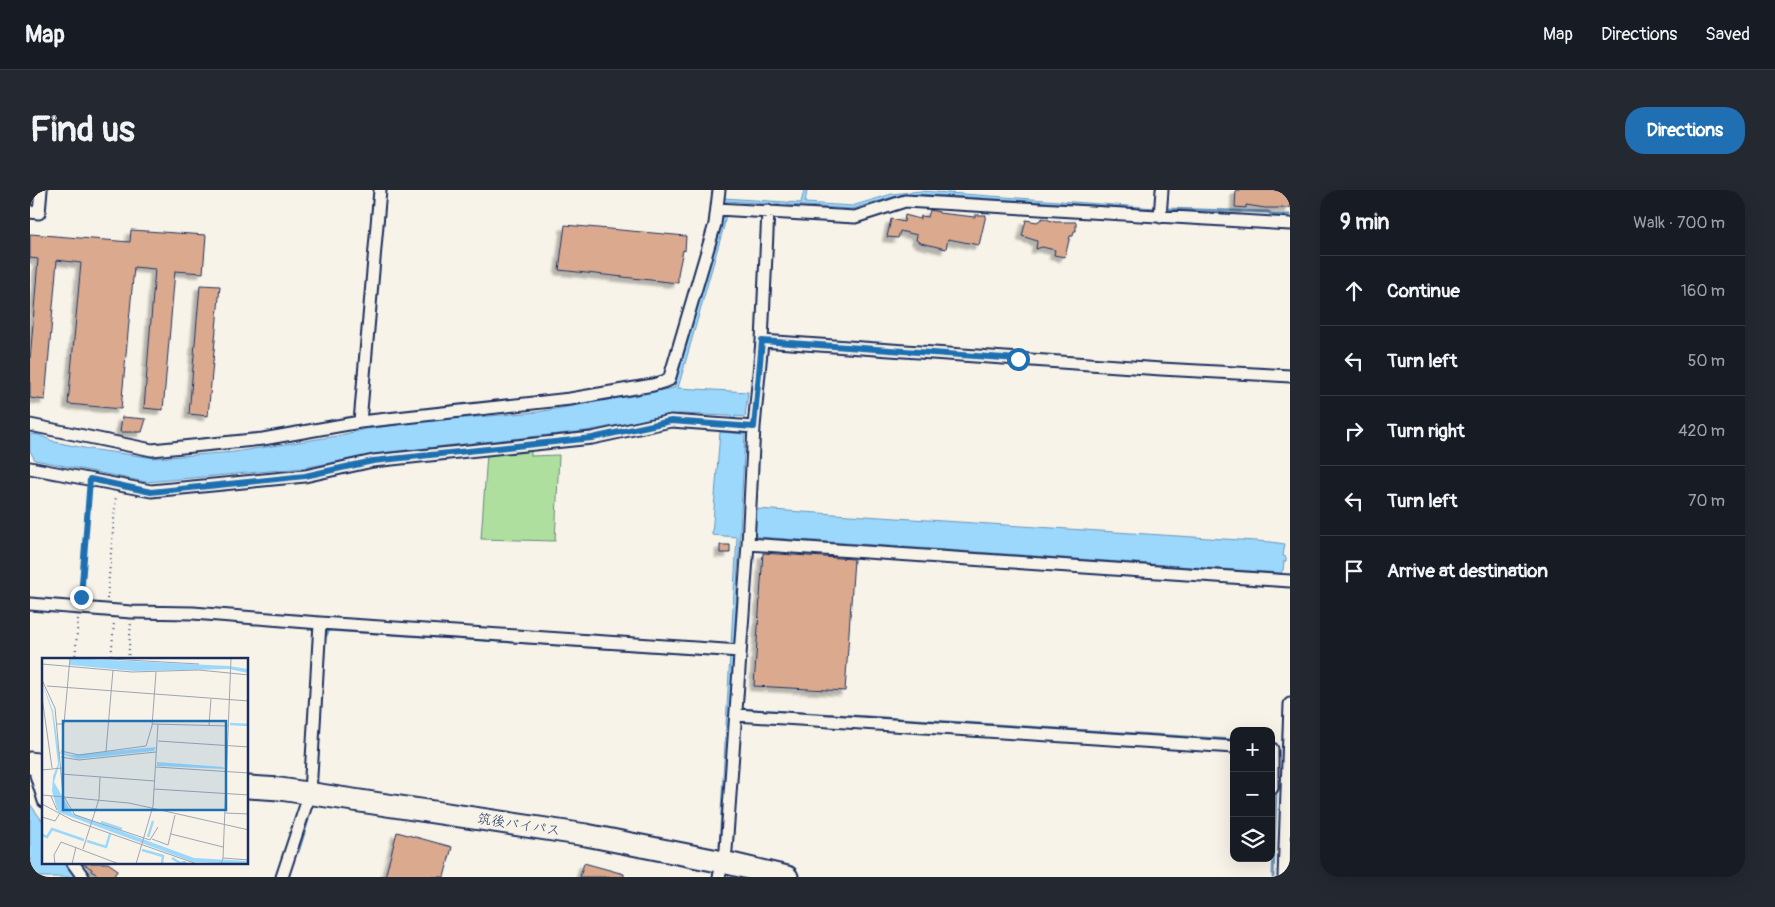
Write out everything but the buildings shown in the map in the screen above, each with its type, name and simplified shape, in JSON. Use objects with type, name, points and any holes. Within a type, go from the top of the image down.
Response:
[{"type":"highway","name":"筑後バイパス","points":[[249,789],[588,846],[724,872],[787,877]]},
{"type":"street","points":[[30,212],[39,213],[41,190]]},
{"type":"street","points":[[360,422],[380,190]]},
{"type":"street","points":[[30,425],[152,450],[263,439],[360,422],[570,399],[653,385],[669,380],[715,224],[719,190]]},
{"type":"street","points":[[1160,216],[1162,190]]},
{"type":"street","points":[[717,209],[855,217],[905,202],[1290,224]]},
{"type":"street","points":[[724,872],[748,541],[754,427],[762,341],[768,211]]},
{"type":"street","points":[[762,341],[1290,376]]},
{"type":"street","points":[[30,468],[151,492],[305,476],[373,461],[592,438],[671,421],[754,427]]},
{"type":"street","points":[[748,541],[1290,581]]},
{"type":"street","points":[[30,604],[80,605],[131,612],[193,613],[740,651]]},
{"type":"street","points":[[282,877],[308,799],[320,623]]},
{"type":"street","points":[[1284,877],[1290,704]]},
{"type":"street","points":[[736,715],[1230,747]]},
{"type":"street","points":[[1275,749],[1289,750]]},
{"type":"street","points":[[34,765],[42,794]]},
{"type":"street","points":[[74,864],[83,877]]},
{"type":"path","points":[[75,658],[90,479]]},
{"type":"path","points":[[111,658],[110,610],[117,485]]},
{"type":"path","points":[[128,658],[131,612]]},
{"type":"green space","points":[[531,448],[531,456],[559,455],[555,541],[481,539],[487,454]]},
{"type":"water","points":[[804,190],[807,190],[805,203],[852,206],[892,194],[921,191],[1156,208],[918,194],[893,197],[852,209],[727,201],[722,203],[723,198],[801,203]]},
{"type":"water","points":[[722,213],[726,213],[724,226],[678,388],[748,392],[745,417],[735,416],[735,419],[731,419],[731,416],[679,414],[586,431],[389,452],[303,468],[146,482],[35,460],[30,451],[30,434],[39,435],[55,442],[89,449],[155,458],[234,452],[337,436],[366,429],[428,421],[538,412],[674,388],[721,228]]},
{"type":"water","points":[[720,432],[745,434],[734,645],[731,645],[737,537],[712,535]]},
{"type":"water","points":[[756,509],[1271,542],[1285,544],[1283,556],[1286,557],[1286,561],[1284,561],[1281,573],[758,537],[754,535]]},
{"type":"water","points":[[730,656],[733,656],[722,847],[719,846]]},
{"type":"water","points":[[30,804],[42,820],[42,864],[70,864],[78,877],[30,877]]},
{"type":"waterway","points":[[1165,209],[1268,212],[1273,215],[1290,215]]},
{"type":"waterway","points":[[325,637],[329,630],[713,655]]},
{"type":"waterway","points":[[738,709],[1230,740]]},
{"type":"waterway","points":[[1275,744],[1276,749]]},
{"type":"waterway","points":[[1273,877],[1276,788]]},
{"type":"waterway","points":[[298,852],[308,820]]},
{"type":"route","points":[[81,597],[90,479],[151,492],[305,476],[373,461],[592,438],[671,421],[754,427],[762,341],[1018,359]]}]
